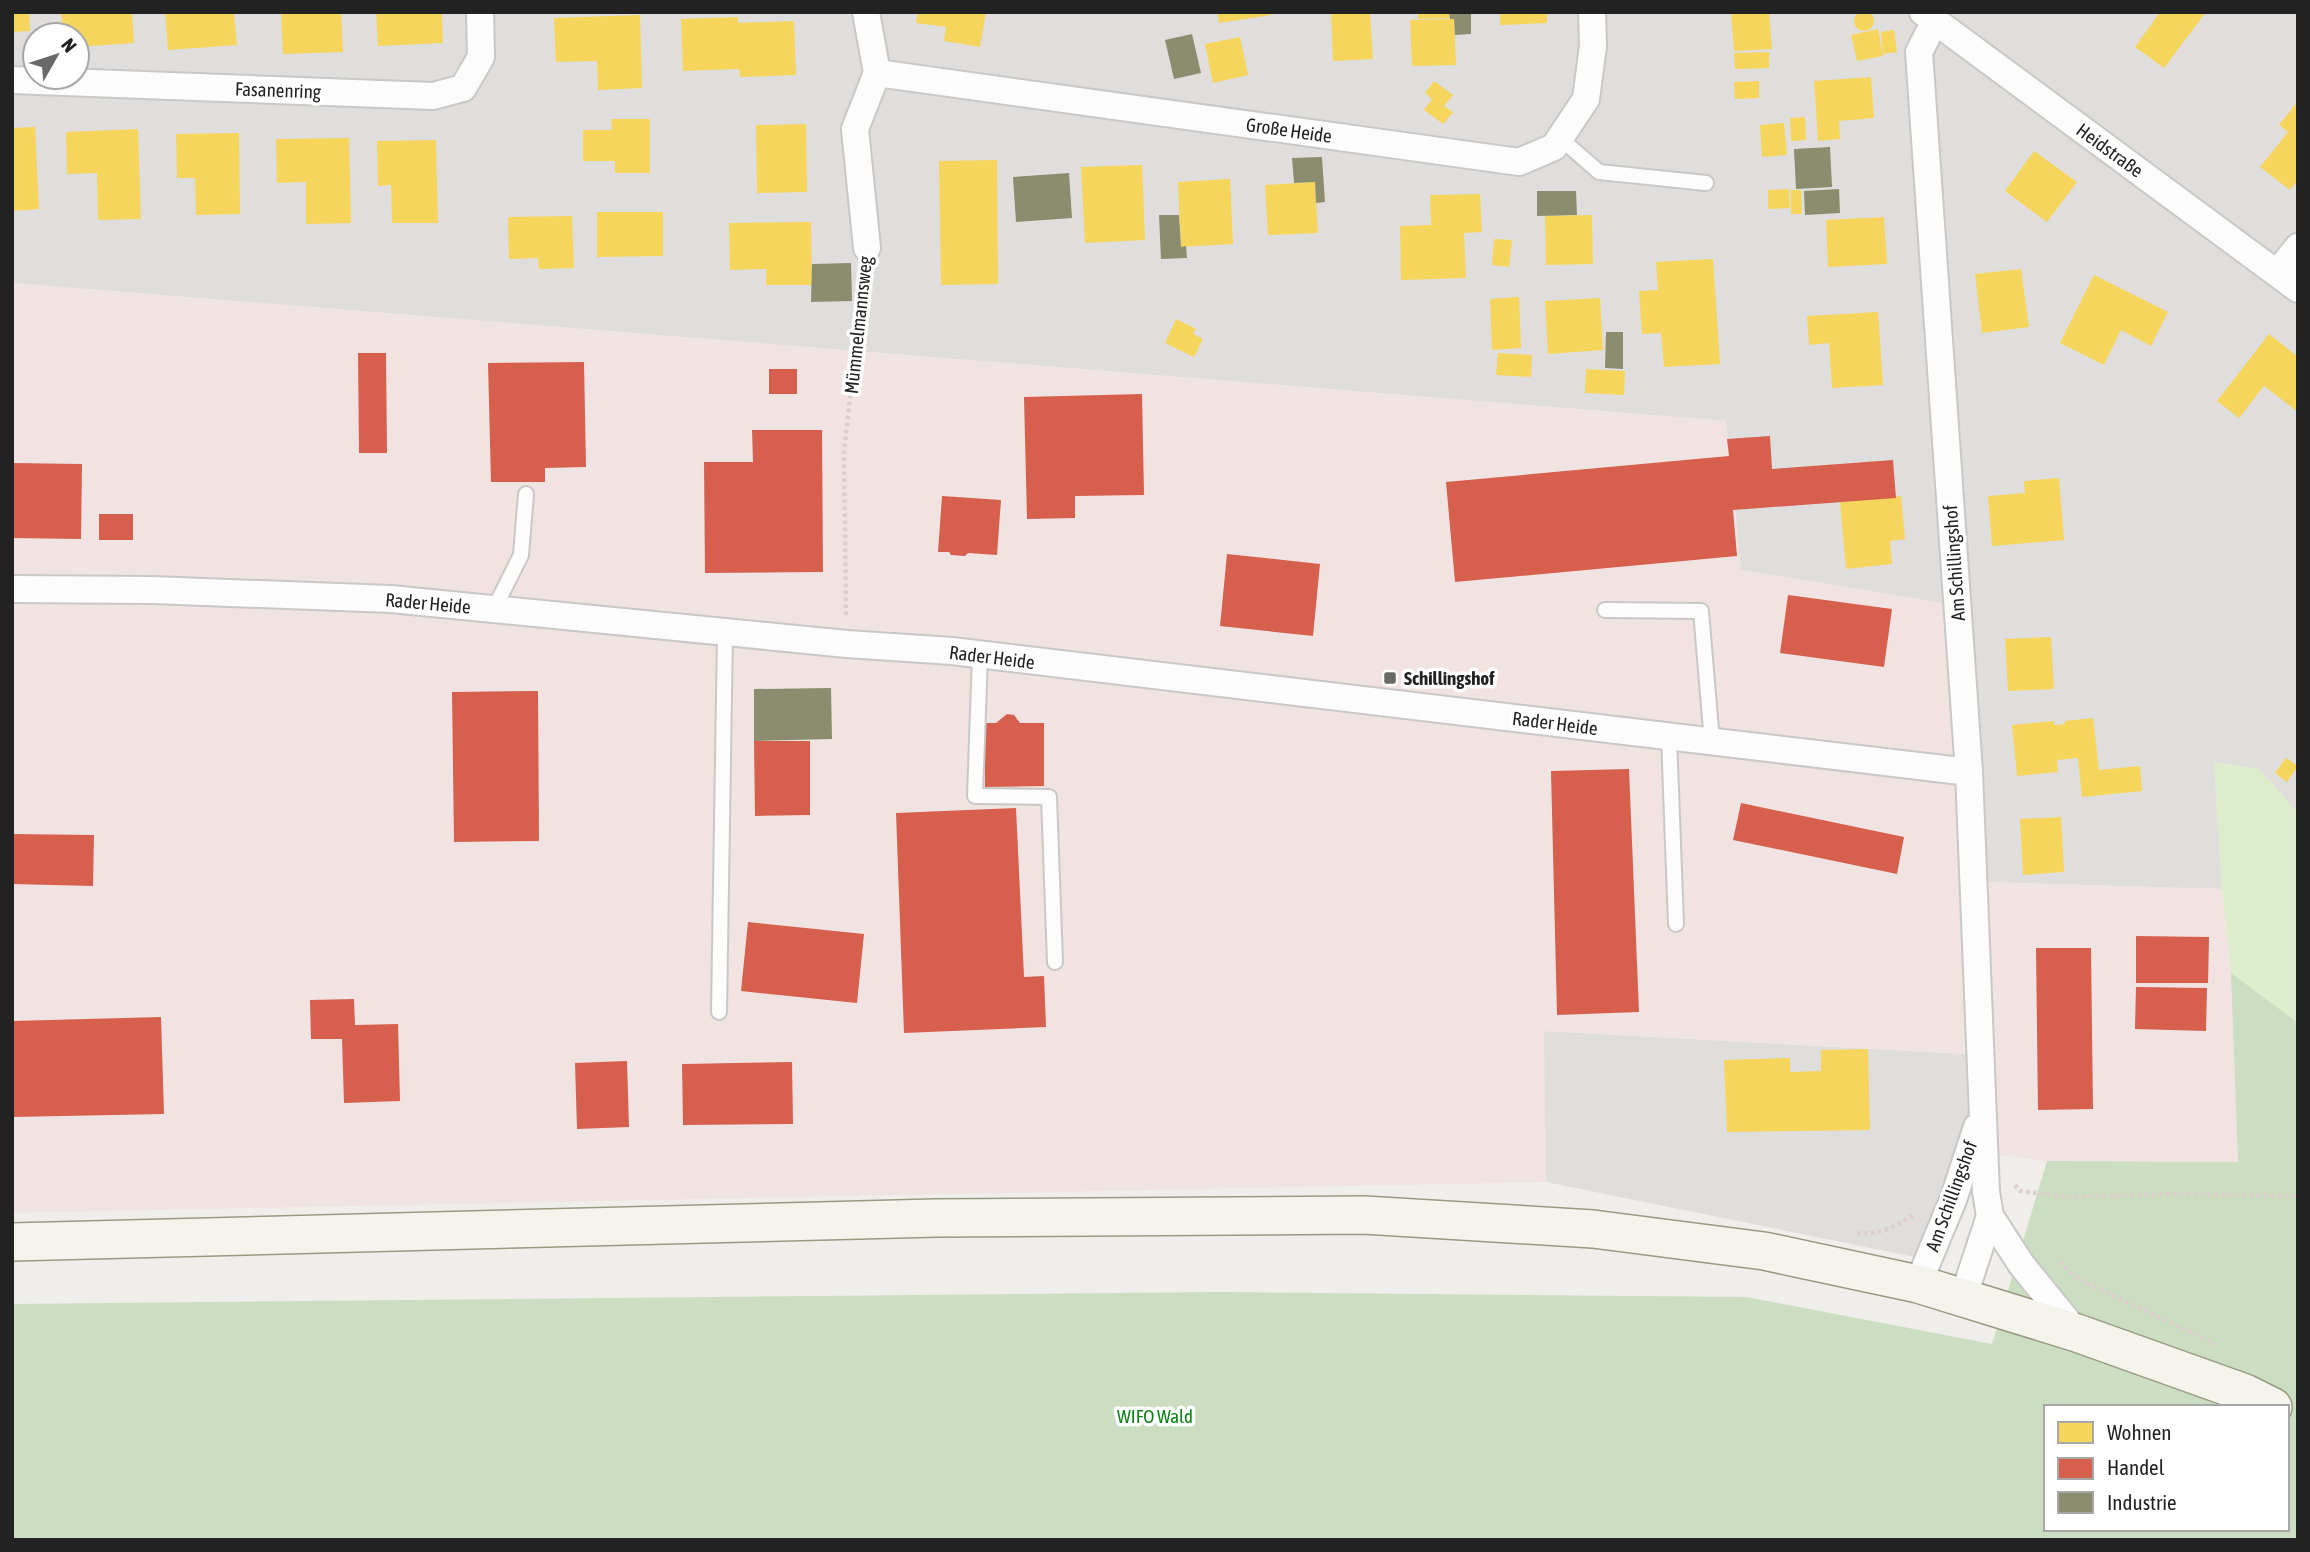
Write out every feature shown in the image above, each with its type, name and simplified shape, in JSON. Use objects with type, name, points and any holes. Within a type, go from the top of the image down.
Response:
[{"type":"main road","points":[[12,1242],[936,1218],[1364,1215],[1606,1230],[1764,1251],[1918,1284],[2077,1333],[2245,1393],[2269,1405]]},
{"type":"street","name":"Fasanenring","points":[[12,80],[433,96],[463,88],[481,57],[480,12]]},
{"type":"street","points":[[866,12],[877,73]]},
{"type":"street","name":"Große Heide","points":[[877,73],[1519,162],[1555,147],[1587,99],[1593,46],[1592,12]]},
{"type":"street","name":"Heidstraße","points":[[1929,17],[2298,289]]},
{"type":"street","name":"Am Schillingshof","points":[[1929,17],[1919,52],[1969,772],[1982,1108],[1990,1216],[1963,1298]]},
{"type":"street","name":"Mümmelmannsweg","points":[[867,248],[855,129],[877,73]]},
{"type":"street","points":[[2277,272],[2298,247]]},
{"type":"street","name":"Rader Heide","points":[[12,589],[152,590],[391,599],[980,655],[1969,772]]},
{"type":"street","name":"Am Schillingshof","points":[[1918,1284],[1954,1200],[1982,1108]]},
{"type":"street","name":"Am Schillingshof","points":[[1990,1216],[2021,1264],[2077,1333]]},
{"type":"lane","points":[[1560,138],[1599,172],[1706,183]]},
{"type":"lane","points":[[494,609],[521,555],[526,494]]},
{"type":"lane","points":[[1605,610],[1701,611],[1712,742]]},
{"type":"lane","points":[[719,1012],[725,632]]},
{"type":"lane","points":[[980,655],[975,796],[1049,797],[1055,962]]},
{"type":"lane","points":[[1669,737],[1676,924]]},
{"type":"path","name":"Mümmelmannsweg","points":[[847,644],[844,451],[867,248]]},
{"type":"path","points":[[1984,1145],[2020,1192],[2069,1198],[2174,1194],[2298,1196]]},
{"type":"path","points":[[2059,1261],[2078,1279],[2224,1348]]},
{"type":"shaded area","points":[[12,12],[2298,12],[2298,813],[2259,769],[2214,762],[2222,889],[1982,882],[1966,607],[1741,570],[1726,421],[12,283]]},
{"type":"shaded area","points":[[12,283],[1726,421],[1741,570],[1966,607],[1982,882],[2222,889],[2231,973],[2238,1162],[2048,1161],[1956,1150],[1971,1111],[1967,1054],[1544,1031],[1546,1182],[12,1213]]},
{"type":"shaded area","points":[[1543,1031],[1967,1054],[1971,1111],[1915,1257],[1546,1182]]},
{"type":"green space","points":[[2214,762],[2259,769],[2298,813],[2298,1023],[2231,973],[2222,889]]},
{"type":"green space","name":"WIFO Wald","points":[[2231,973],[2298,1023],[2298,1540],[12,1540],[12,1304],[1219,1292],[1746,1297],[1992,1344],[2047,1161],[2238,1162]]},
{"type":"building: Wohnen","points":[[1864,11],[1871,14],[1874,21],[1871,28],[1864,31],[1857,28],[1854,21],[1857,14]]},
{"type":"building: Wohnen","points":[[12,12],[29,12],[29,21],[21,21],[21,32],[12,32]]},
{"type":"building: Wohnen","points":[[61,12],[132,12],[134,43],[91,46],[91,21],[62,21]]},
{"type":"building: Wohnen","points":[[165,12],[234,12],[237,45],[168,50]]},
{"type":"building: Wohnen","points":[[281,12],[341,12],[343,52],[283,54]]},
{"type":"building: Wohnen","points":[[376,12],[442,12],[443,43],[378,46]]},
{"type":"building: Wohnen","points":[[918,12],[986,12],[980,47],[944,41],[946,27],[916,23]]},
{"type":"building: Wohnen","points":[[1217,12],[1271,12],[1271,15],[1219,23]]},
{"type":"building: Wohnen","points":[[1331,12],[1370,12],[1373,59],[1333,61]]},
{"type":"building: Wohnen","points":[[1418,12],[1449,12],[1450,18],[1418,19]]},
{"type":"building: Wohnen","points":[[1500,12],[1547,12],[1547,23],[1500,25]]},
{"type":"building: Wohnen","points":[[1731,12],[1769,12],[1772,49],[1734,51]]},
{"type":"building: Wohnen","points":[[2160,12],[2206,12],[2164,68],[2135,47]]},
{"type":"building: Wohnen","points":[[640,15],[642,88],[598,90],[597,61],[556,62],[554,18]]},
{"type":"building: Wohnen","points":[[738,17],[738,23],[794,21],[796,75],[740,77],[739,69],[683,71],[681,19]]},
{"type":"building: Wohnen","points":[[1454,19],[1456,65],[1412,66],[1410,20]]},
{"type":"building: Wohnen","points":[[1878,29],[1883,56],[1857,61],[1851,35]]},
{"type":"building: Wohnen","points":[[1894,30],[1897,52],[1883,54],[1881,32]]},
{"type":"building: Wohnen","points":[[1240,37],[1248,75],[1213,83],[1205,44]]},
{"type":"building: Wohnen","points":[[1769,52],[1769,68],[1735,69],[1734,53]]},
{"type":"building: Wohnen","points":[[1871,77],[1874,118],[1839,121],[1840,139],[1818,141],[1814,81]]},
{"type":"building: Wohnen","points":[[1434,81],[1453,95],[1444,106],[1453,112],[1443,124],[1424,110],[1432,99],[1425,93]]},
{"type":"building: Wohnen","points":[[1759,81],[1759,98],[1735,99],[1734,82]]},
{"type":"building: Wohnen","points":[[2298,101],[2298,180],[2290,190],[2260,167],[2288,132],[2279,125]]},
{"type":"building: Wohnen","points":[[1805,117],[1806,140],[1791,141],[1790,118]]},
{"type":"building: Wohnen","points":[[611,119],[650,119],[650,173],[615,173],[615,161],[583,161],[583,130],[612,130]]},
{"type":"building: Wohnen","points":[[1784,123],[1787,155],[1762,157],[1760,125]]},
{"type":"building: Wohnen","points":[[806,124],[807,192],[757,193],[756,125]]},
{"type":"building: Wohnen","points":[[35,127],[39,209],[12,211],[12,128]]},
{"type":"building: Wohnen","points":[[138,129],[141,219],[98,220],[97,173],[67,174],[66,132]]},
{"type":"building: Wohnen","points":[[239,133],[240,214],[196,215],[195,178],[177,178],[176,134]]},
{"type":"building: Wohnen","points":[[349,138],[351,223],[306,224],[306,182],[277,183],[276,139]]},
{"type":"building: Wohnen","points":[[436,140],[438,223],[392,223],[391,185],[378,186],[377,141]]},
{"type":"building: Wohnen","points":[[2034,151],[2077,182],[2047,222],[2005,191]]},
{"type":"building: Wohnen","points":[[997,160],[998,284],[941,285],[939,161]]},
{"type":"building: Wohnen","points":[[1142,165],[1145,240],[1085,243],[1081,167]]},
{"type":"building: Wohnen","points":[[1230,179],[1233,244],[1181,247],[1178,182]]},
{"type":"building: Wohnen","points":[[1315,182],[1318,233],[1268,235],[1265,185]]},
{"type":"building: Wohnen","points":[[1789,189],[1790,208],[1768,209],[1768,190]]},
{"type":"building: Wohnen","points":[[1791,190],[1801,190],[1802,214],[1791,214]]},
{"type":"building: Wohnen","points":[[1480,194],[1482,232],[1464,233],[1466,278],[1401,280],[1400,226],[1431,225],[1430,195]]},
{"type":"building: Wohnen","points":[[597,212],[663,212],[663,256],[597,257]]},
{"type":"building: Wohnen","points":[[1592,215],[1593,264],[1546,265],[1545,216]]},
{"type":"building: Wohnen","points":[[572,216],[574,268],[539,269],[538,258],[509,259],[508,217]]},
{"type":"building: Wohnen","points":[[1884,217],[1887,264],[1828,267],[1826,220]]},
{"type":"building: Wohnen","points":[[811,222],[812,285],[766,285],[766,269],[730,270],[729,223]]},
{"type":"building: Wohnen","points":[[1494,239],[1512,240],[1509,267],[1492,265]]},
{"type":"building: Wohnen","points":[[1713,259],[1720,364],[1664,367],[1661,333],[1642,334],[1639,291],[1658,290],[1656,262]]},
{"type":"building: Wohnen","points":[[2021,269],[2029,327],[1982,333],[1975,274]]},
{"type":"building: Wohnen","points":[[2094,275],[2168,312],[2151,346],[2121,330],[2104,365],[2060,343]]},
{"type":"building: Wohnen","points":[[1519,297],[1521,348],[1492,350],[1490,299]]},
{"type":"building: Wohnen","points":[[1600,298],[1603,350],[1548,354],[1545,301]]},
{"type":"building: Wohnen","points":[[1878,312],[1883,385],[1832,388],[1829,343],[1809,345],[1807,316]]},
{"type":"building: Wohnen","points":[[1176,319],[1196,329],[1193,334],[1203,339],[1194,357],[1165,343]]},
{"type":"building: Wohnen","points":[[2269,334],[2298,357],[2298,412],[2264,386],[2239,418],[2217,401]]},
{"type":"building: Wohnen","points":[[1498,353],[1532,355],[1531,377],[1496,375]]},
{"type":"building: Wohnen","points":[[1586,369],[1625,371],[1624,395],[1585,393]]},
{"type":"building: Wohnen","points":[[2059,478],[2064,540],[1992,546],[1988,496],[2025,493],[2024,481]]},
{"type":"building: Wohnen","points":[[1901,496],[1905,539],[1890,541],[1892,564],[1846,569],[1840,502]]},
{"type":"building: Wohnen","points":[[2051,637],[2054,689],[2008,691],[2005,639]]},
{"type":"building: Wohnen","points":[[2093,718],[2099,770],[2140,766],[2142,791],[2082,797],[2078,758],[2057,760],[2058,772],[2017,776],[2012,725],[2054,721],[2054,725]]},
{"type":"building: Wohnen","points":[[2286,758],[2298,766],[2287,782],[2275,773]]},
{"type":"building: Wohnen","points":[[2061,817],[2064,872],[2023,875],[2020,819]]},
{"type":"building: Wohnen","points":[[1868,1049],[1870,1130],[1727,1132],[1724,1060],[1790,1058],[1790,1072],[1821,1071],[1821,1050]]},
{"type":"building: Handel","points":[[358,353],[386,353],[387,453],[359,453]]},
{"type":"building: Handel","points":[[584,362],[586,467],[545,468],[545,482],[491,482],[488,363]]},
{"type":"building: Handel","points":[[769,369],[797,369],[797,394],[769,394]]},
{"type":"building: Handel","points":[[1142,394],[1144,495],[1075,496],[1075,518],[1027,519],[1024,397]]},
{"type":"building: Handel","points":[[752,430],[822,430],[823,572],[705,573],[704,462],[753,462]]},
{"type":"building: Handel","points":[[1770,436],[1772,469],[1893,460],[1896,498],[1733,510],[1737,556],[1455,582],[1446,482],[1729,456],[1727,439]]},
{"type":"building: Handel","points":[[12,463],[82,464],[81,539],[12,538]]},
{"type":"building: Handel","points":[[942,496],[1001,500],[997,555],[968,553],[965,556],[938,552]]},
{"type":"building: Handel","points":[[99,514],[133,514],[133,540],[99,540]]},
{"type":"building: Handel","points":[[1227,554],[1320,564],[1313,636],[1220,626]]},
{"type":"building: Handel","points":[[1788,595],[1892,609],[1884,667],[1780,653]]},
{"type":"building: Handel","points":[[538,691],[539,841],[454,842],[452,692]]},
{"type":"building: Handel","points":[[1007,714],[1014,715],[1020,723],[1044,723],[1044,786],[985,787],[985,723],[996,723]]},
{"type":"building: Handel","points":[[754,741],[810,741],[810,815],[755,816]]},
{"type":"building: Handel","points":[[1629,769],[1639,1012],[1557,1015],[1551,771]]},
{"type":"building: Handel","points":[[1741,803],[1904,837],[1897,874],[1733,840]]},
{"type":"building: Handel","points":[[1016,808],[1024,977],[1044,976],[1046,1027],[904,1033],[896,813]]},
{"type":"building: Handel","points":[[12,834],[94,835],[93,886],[12,884]]},
{"type":"building: Handel","points":[[748,922],[864,934],[857,1003],[741,991]]},
{"type":"building: Handel","points":[[2136,936],[2209,937],[2208,983],[2136,983]]},
{"type":"building: Handel","points":[[2036,948],[2091,948],[2093,1109],[2038,1110]]},
{"type":"building: Handel","points":[[2136,987],[2207,988],[2206,1031],[2135,1029]]},
{"type":"building: Handel","points":[[354,999],[355,1025],[398,1024],[400,1101],[344,1103],[342,1039],[311,1039],[310,1000]]},
{"type":"building: Handel","points":[[161,1017],[164,1114],[12,1117],[12,1021]]},
{"type":"building: Handel","points":[[627,1061],[629,1127],[577,1129],[575,1063]]},
{"type":"building: Handel","points":[[792,1062],[793,1124],[683,1125],[682,1064]]},
{"type":"building: Industrie","points":[[1449,12],[1471,12],[1471,34],[1455,35],[1454,19],[1450,19]]},
{"type":"building: Industrie","points":[[1192,34],[1201,73],[1174,79],[1165,40]]},
{"type":"building: Industrie","points":[[1830,147],[1832,187],[1796,189],[1794,149]]},
{"type":"building: Industrie","points":[[1322,157],[1325,202],[1316,203],[1315,182],[1294,183],[1292,158]]},
{"type":"building: Industrie","points":[[1069,173],[1072,218],[1016,222],[1013,177]]},
{"type":"building: Industrie","points":[[1839,189],[1840,213],[1805,215],[1804,191]]},
{"type":"building: Industrie","points":[[1537,191],[1576,191],[1577,215],[1537,216]]},
{"type":"building: Industrie","points":[[1159,215],[1179,215],[1181,247],[1186,246],[1187,258],[1161,259]]},
{"type":"building: Industrie","points":[[851,263],[852,301],[811,302],[812,264]]},
{"type":"building: Industrie","points":[[1606,332],[1623,332],[1623,369],[1605,368]]},
{"type":"building: Industrie","points":[[831,688],[832,739],[754,741],[754,689]]},
{"type":"place","name":"Schillingshof","points":[[1390,678]]}]
